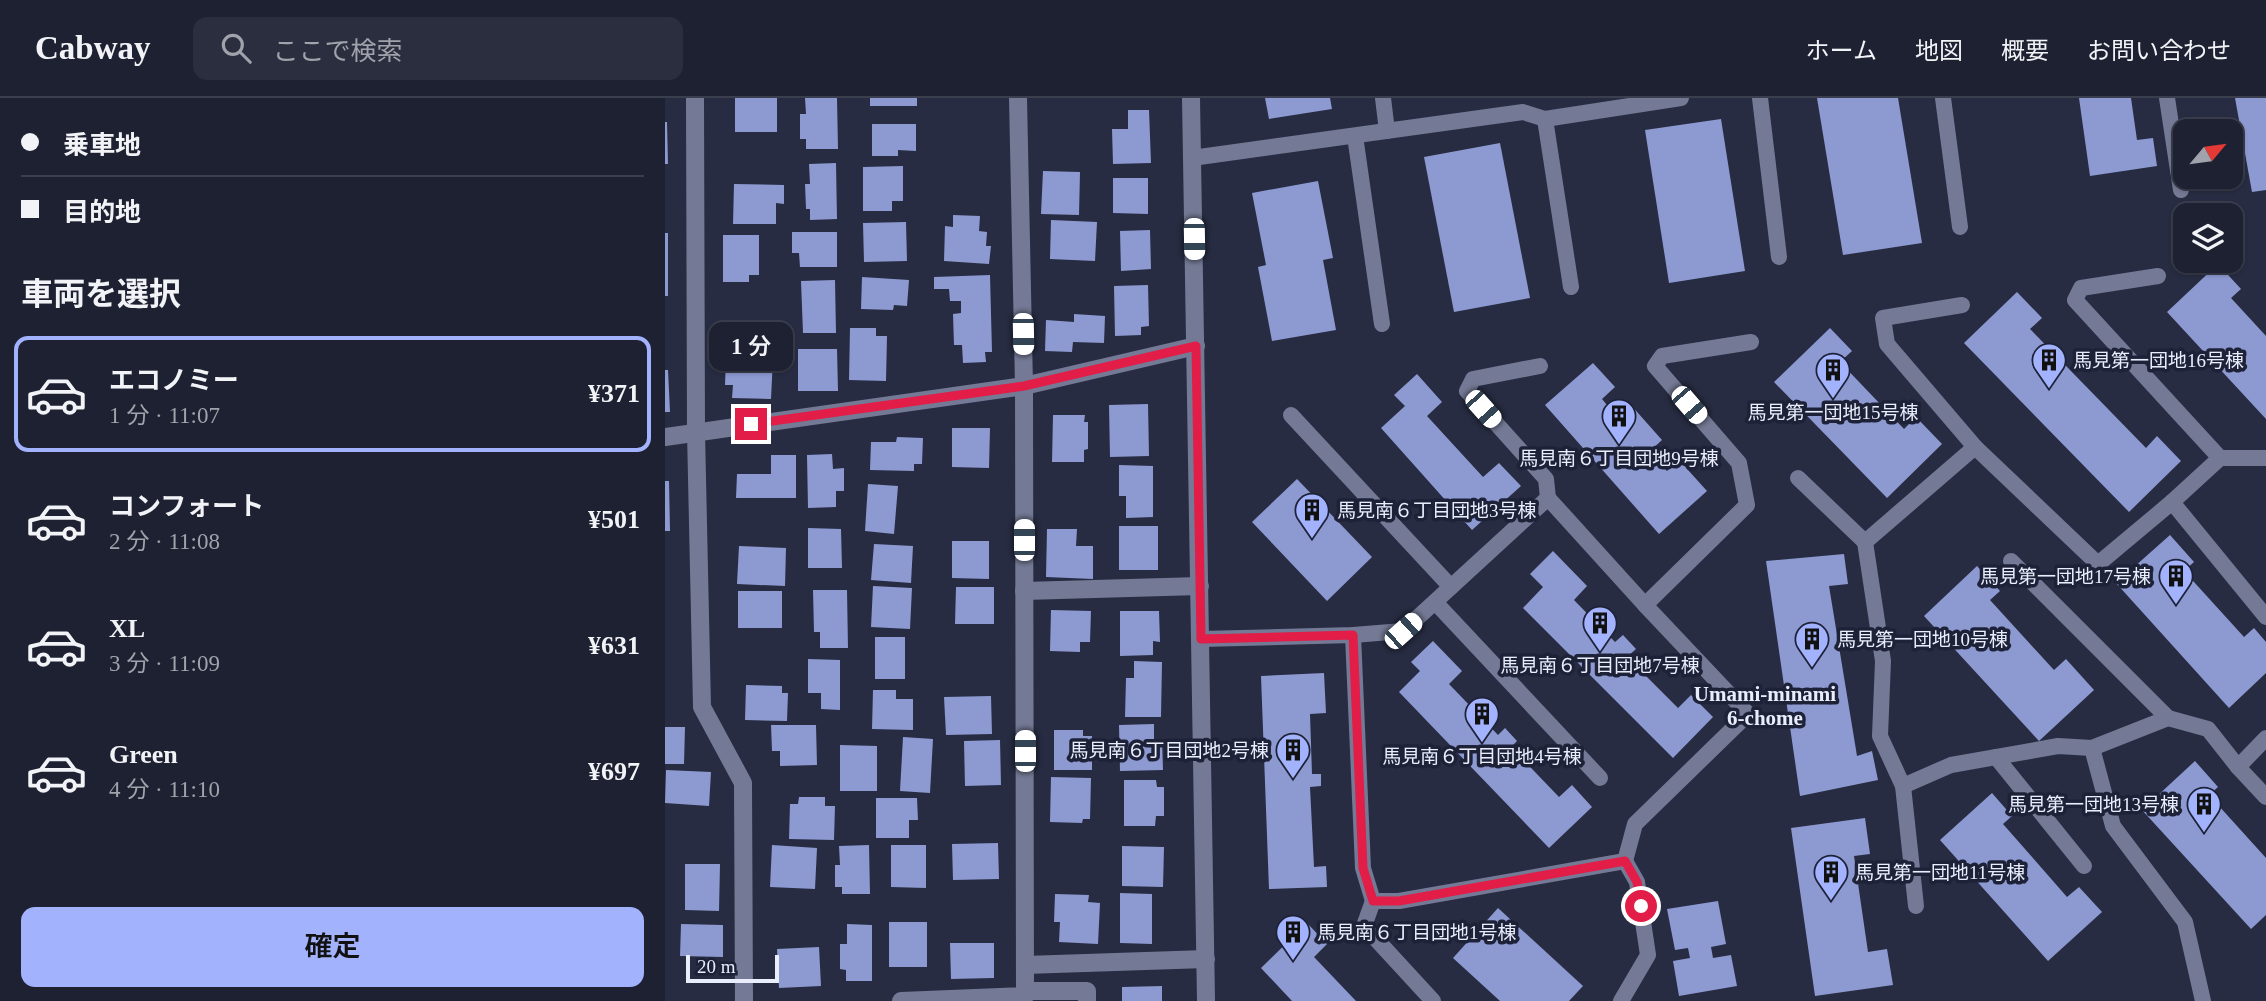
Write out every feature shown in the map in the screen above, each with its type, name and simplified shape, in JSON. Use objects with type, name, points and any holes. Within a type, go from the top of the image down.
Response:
[{"type":"street","points":[[695,98],[696,432],[702,707],[743,783],[744,1001]]},
{"type":"street","points":[[901,1001],[1025,996],[1024,386],[1018,98]]},
{"type":"street","points":[[1191,98],[1206,1001]]},
{"type":"street","points":[[665,437],[1024,386],[1196,346]]},
{"type":"street","points":[[1024,591],[1200,586]]},
{"type":"street","points":[[1025,965],[1206,959]]},
{"type":"street","points":[[1025,990],[1087,991],[1087,1001]]},
{"type":"lane","points":[[1383,98],[1387,131]]},
{"type":"lane","points":[[1192,158],[1523,112],[1545,119],[1651,100],[1681,98]]},
{"type":"lane","points":[[1761,98],[1779,257]]},
{"type":"lane","points":[[1943,98],[1960,228]]},
{"type":"lane","points":[[2167,98],[2181,190]]},
{"type":"lane","points":[[1545,119],[1571,288]]},
{"type":"lane","points":[[1355,136],[1383,324]]},
{"type":"lane","points":[[2158,276],[2081,288],[2075,300],[2220,458]]},
{"type":"lane","points":[[1962,305],[1883,318],[1887,344],[1975,447],[2098,564],[2220,458],[2266,458]]},
{"type":"lane","points":[[1645,605],[1747,505],[1739,463],[1655,366],[1662,356],[1751,342]]},
{"type":"lane","points":[[1540,366],[1473,379],[1467,391],[1546,479],[1548,498],[1748,715],[1635,824],[1625,861],[1637,882],[1648,955],[1621,1001]]},
{"type":"lane","points":[[1291,415],[1451,587]]},
{"type":"lane","points":[[1865,542],[1975,447]]},
{"type":"lane","points":[[1798,478],[1865,542],[1883,661],[1880,736],[1903,786],[1916,906]]},
{"type":"lane","points":[[1201,639],[1403,631],[1548,498]]},
{"type":"lane","points":[[2172,502],[2266,617]]},
{"type":"lane","points":[[2011,561],[2168,718],[2208,729],[2266,797]]},
{"type":"lane","points":[[1435,602],[1600,778]]},
{"type":"lane","points":[[1353,635],[1363,868],[1373,901],[1364,926],[1433,1001]]},
{"type":"lane","points":[[1903,786],[1951,765],[2057,746],[2092,748],[2168,718]]},
{"type":"lane","points":[[2238,767],[2266,738]]},
{"type":"lane","points":[[2092,748],[2113,826],[2185,922],[2203,1001]]},
{"type":"lane","points":[[1996,757],[2084,866]]},
{"type":"lane","points":[[1373,901],[1399,901],[1625,861]]},
{"type":"building","points":[[735,98],[777,98],[777,132],[735,132]]},
{"type":"building","points":[[805,98],[837,98],[838,149],[806,149],[806,139],[800,139],[800,114],[806,114]]},
{"type":"building","points":[[870,98],[917,98],[917,106],[870,106]]},
{"type":"building","points":[[1265,98],[1330,98],[1332,109],[1269,119]]},
{"type":"building","points":[[1817,98],[1898,98],[1922,243],[1843,255]]},
{"type":"building","points":[[2079,98],[2131,98],[2137,140],[2153,138],[2157,166],[2090,176]]},
{"type":"building","points":[[2235,98],[2266,98],[2266,190],[2252,192],[2243,142],[2243,119],[2239,119]]},
{"type":"building","points":[[1128,110],[1149,110],[1151,163],[1113,164],[1112,129],[1128,129]]},
{"type":"building","points":[[1721,119],[1745,271],[1669,283],[1645,130]]},
{"type":"building","points":[[667,122],[668,164],[665,164]]},
{"type":"building","points":[[872,124],[916,124],[916,151],[898,150],[898,156],[872,156]]},
{"type":"building","points":[[1500,143],[1530,298],[1454,312],[1424,157]]},
{"type":"building","points":[[836,163],[837,219],[810,220],[810,209],[806,209],[805,184],[810,184],[809,164]]},
{"type":"building","points":[[903,166],[903,201],[892,201],[892,211],[863,211],[863,167]]},
{"type":"building","points":[[1043,171],[1080,172],[1079,215],[1041,214]]},
{"type":"building","points":[[1113,178],[1148,178],[1148,214],[1113,213]]},
{"type":"building","points":[[1318,181],[1333,258],[1323,260],[1336,330],[1272,341],[1258,267],[1266,265],[1252,193]]},
{"type":"building","points":[[734,184],[784,185],[784,204],[776,203],[776,224],[733,224]]},
{"type":"building","points":[[953,215],[980,216],[979,231],[987,232],[986,246],[991,246],[989,264],[944,261],[945,226],[953,227]]},
{"type":"building","points":[[1051,220],[1097,222],[1095,261],[1050,259]]},
{"type":"building","points":[[906,222],[907,261],[864,262],[863,223]]},
{"type":"building","points":[[1150,230],[1151,269],[1121,271],[1120,231]]},
{"type":"building","points":[[792,232],[837,232],[837,267],[800,267],[799,253],[792,253]]},
{"type":"building","points":[[665,233],[668,233],[668,296],[665,296]]},
{"type":"building","points":[[723,235],[759,235],[759,275],[749,275],[749,282],[723,282]]},
{"type":"building","points":[[2208,273],[2226,273],[2241,289],[2231,298],[2266,336],[2266,419],[2167,312]]},
{"type":"building","points":[[990,275],[992,352],[985,352],[986,362],[963,363],[962,345],[954,345],[953,314],[961,313],[961,301],[950,301],[949,289],[934,289],[934,277]]},
{"type":"building","points":[[862,277],[909,280],[907,306],[894,305],[893,310],[861,309]]},
{"type":"building","points":[[835,280],[836,333],[803,333],[801,281]]},
{"type":"building","points":[[1148,285],[1149,326],[1141,327],[1141,335],[1115,336],[1114,286]]},
{"type":"building","name":"馬見第一団地16号棟","points":[[2017,292],[2042,318],[2030,329],[2146,448],[2157,436],[2181,461],[2129,512],[1964,343]]},
{"type":"building","points":[[1074,314],[1105,316],[1104,343],[1073,342],[1072,352],[1045,351],[1046,320],[1074,322]]},
{"type":"building","points":[[850,328],[876,328],[876,336],[887,336],[886,381],[849,380]]},
{"type":"building","name":"馬見第一団地15号棟","points":[[1830,328],[1852,351],[1840,362],[1904,429],[1916,417],[1942,444],[1887,498],[1774,382]]},
{"type":"building","points":[[798,349],[837,349],[838,391],[798,391]]},
{"type":"building","points":[[726,356],[773,358],[771,399],[732,398],[733,385],[725,385]]},
{"type":"building","name":"馬見南６丁目団地9号棟","points":[[1593,363],[1615,387],[1602,399],[1616,416],[1630,404],[1662,440],[1649,452],[1667,471],[1679,460],[1707,491],[1659,534],[1545,405]]},
{"type":"building","points":[[665,370],[668,370],[670,412],[665,412]]},
{"type":"building","points":[[1417,374],[1442,402],[1427,416],[1483,477],[1499,463],[1521,486],[1472,530],[1381,428],[1405,406],[1394,395]]},
{"type":"building","points":[[1148,404],[1149,456],[1110,457],[1109,405]]},
{"type":"building","points":[[1053,415],[1085,415],[1084,422],[1088,422],[1088,449],[1084,450],[1084,462],[1052,462]]},
{"type":"building","points":[[952,428],[990,428],[989,468],[952,467]]},
{"type":"building","points":[[897,437],[923,438],[922,464],[914,464],[914,471],[870,470],[871,442],[896,442]]},
{"type":"building","points":[[832,454],[833,469],[844,468],[844,491],[836,491],[836,507],[808,508],[807,455]]},
{"type":"building","points":[[771,455],[796,455],[796,498],[736,498],[737,474],[771,474]]},
{"type":"building","points":[[1119,465],[1153,466],[1153,517],[1126,518],[1126,496],[1119,496]]},
{"type":"building","name":"馬見南６丁目団地3号棟","points":[[1297,479],[1372,557],[1327,601],[1252,522]]},
{"type":"building","points":[[665,481],[669,481],[670,531],[665,531]]},
{"type":"building","points":[[868,484],[898,486],[894,534],[865,531]]},
{"type":"building","points":[[1119,526],[1158,526],[1158,570],[1119,570]]},
{"type":"building","points":[[808,528],[841,529],[842,568],[808,568]]},
{"type":"building","points":[[1047,529],[1077,529],[1076,546],[1093,546],[1093,579],[1046,577]]},
{"type":"building","name":"馬見第一団地17号棟","points":[[2170,535],[2194,562],[2184,571],[2244,637],[2254,628],[2266,642],[2266,673],[2229,708],[2116,583]]},
{"type":"building","points":[[952,541],[989,541],[989,579],[952,578]]},
{"type":"building","points":[[874,544],[913,546],[911,583],[871,580]]},
{"type":"building","points":[[739,546],[786,548],[785,586],[737,584]]},
{"type":"building","name":"馬見南６丁目団地7号棟","points":[[1553,551],[1587,586],[1574,600],[1615,642],[1623,635],[1636,649],[1627,657],[1678,708],[1691,695],[1713,717],[1673,758],[1523,608],[1543,587],[1530,574]]},
{"type":"building","name":"馬見第一団地10号棟","points":[[1844,554],[1848,584],[1829,586],[1857,756],[1872,751],[1878,780],[1800,796],[1766,561]]},
{"type":"building","points":[[1977,566],[2000,591],[1990,600],[2054,670],[2066,659],[2094,690],[2039,741],[1924,616]]},
{"type":"building","points":[[873,586],[912,588],[910,629],[871,627]]},
{"type":"building","points":[[956,587],[994,587],[994,624],[955,624]]},
{"type":"building","points":[[813,590],[847,590],[848,648],[820,648],[820,632],[814,632]]},
{"type":"building","points":[[738,591],[782,591],[782,628],[738,628]]},
{"type":"building","points":[[1051,610],[1091,611],[1090,642],[1080,642],[1080,652],[1050,651]]},
{"type":"building","points":[[1120,611],[1159,611],[1160,642],[1153,641],[1153,655],[1120,656]]},
{"type":"building","points":[[875,637],[905,637],[905,679],[875,679]]},
{"type":"building","name":"馬見南６丁目団地4号棟","points":[[1433,641],[1462,671],[1449,684],[1498,735],[1505,728],[1517,741],[1511,747],[1559,797],[1572,785],[1592,807],[1549,848],[1399,692],[1420,671],[1411,662]]},
{"type":"building","points":[[808,659],[840,660],[840,710],[821,709],[821,693],[808,693]]},
{"type":"building","points":[[1134,661],[1162,662],[1161,717],[1125,717],[1126,678],[1134,678]]},
{"type":"building","name":"馬見南６丁目団地2号棟","points":[[1324,673],[1326,713],[1310,714],[1312,774],[1321,774],[1321,786],[1310,787],[1314,867],[1326,866],[1327,887],[1269,889],[1261,676]]},
{"type":"building","points":[[746,685],[782,686],[782,693],[788,693],[787,721],[745,720]]},
{"type":"building","points":[[873,690],[896,690],[896,699],[913,699],[913,730],[872,729]]},
{"type":"building","points":[[991,696],[992,734],[946,735],[944,697]]},
{"type":"building","points":[[1154,724],[1154,741],[1162,740],[1163,770],[1120,771],[1119,725]]},
{"type":"building","points":[[771,725],[816,725],[817,765],[780,766],[780,751],[772,751]]},
{"type":"building","points":[[665,727],[685,727],[684,764],[665,764]]},
{"type":"building","points":[[1054,730],[1083,730],[1083,736],[1092,736],[1092,770],[1054,770]]},
{"type":"building","points":[[903,737],[933,739],[930,793],[900,791]]},
{"type":"building","points":[[1000,740],[1001,785],[965,786],[964,741]]},
{"type":"building","points":[[840,745],[877,746],[877,791],[840,791]]},
{"type":"building","name":"馬見第一団地13号棟","points":[[2195,761],[2218,787],[2209,795],[2266,858],[2266,915],[2251,929],[2142,810]]},
{"type":"building","points":[[666,770],[711,772],[709,806],[665,803]]},
{"type":"building","points":[[1051,777],[1091,778],[1090,819],[1083,819],[1082,823],[1050,822]]},
{"type":"building","points":[[1124,780],[1156,780],[1157,787],[1164,787],[1164,816],[1156,816],[1155,826],[1124,826]]},
{"type":"building","points":[[1992,793],[2012,816],[2003,824],[2067,897],[2079,887],[2102,912],[2048,961],[1940,840]]},
{"type":"building","points":[[799,797],[825,797],[825,806],[835,806],[834,840],[789,839],[790,804],[798,804]]},
{"type":"building","points":[[876,798],[917,798],[918,820],[909,820],[909,838],[876,838]]},
{"type":"building","name":"馬見第一団地11号棟","points":[[1865,818],[1870,854],[1854,856],[1868,952],[1887,949],[1893,985],[1815,996],[1791,828]]},
{"type":"building","points":[[998,843],[999,879],[953,880],[952,844]]},
{"type":"building","points":[[772,845],[817,848],[815,889],[770,887]]},
{"type":"building","points":[[869,845],[870,894],[842,894],[842,887],[835,887],[835,865],[840,865],[839,846]]},
{"type":"building","points":[[891,845],[926,845],[926,888],[891,887]]},
{"type":"building","points":[[1122,846],[1164,847],[1163,887],[1122,886]]},
{"type":"building","points":[[685,864],[720,864],[719,911],[685,910]]},
{"type":"building","points":[[1120,893],[1152,894],[1152,944],[1120,943]]},
{"type":"building","points":[[1055,894],[1089,895],[1088,902],[1100,903],[1098,944],[1059,942],[1060,922],[1054,922]]},
{"type":"building","points":[[1718,901],[1726,944],[1711,947],[1713,958],[1731,955],[1737,986],[1679,996],[1673,961],[1690,958],[1688,948],[1675,950],[1667,909]]},
{"type":"building","points":[[1498,908],[1583,986],[1569,1001],[1500,1001],[1453,958]]},
{"type":"building","points":[[889,922],[927,922],[927,967],[889,967]]},
{"type":"building","name":"馬見南６丁目団地1号棟","points":[[1307,923],[1327,944],[1314,957],[1356,1001],[1292,1001],[1261,968]]},
{"type":"building","points":[[681,924],[723,925],[723,957],[680,956]]},
{"type":"building","points":[[847,924],[872,925],[872,981],[846,981],[846,970],[840,969],[840,944],[847,944]]},
{"type":"building","points":[[950,943],[994,943],[994,978],[951,979]]},
{"type":"building","points":[[819,947],[821,986],[779,988],[777,949]]},
{"type":"building","points":[[1162,986],[1162,1001],[1122,1001],[1122,987]]},
{"type":"place","name":"馬見第一団地16号棟","points":[[2049,390]]},
{"type":"place","name":"馬見第一団地15号棟","points":[[1833,400]]},
{"type":"place","name":"馬見南６丁目団地9号棟","points":[[1619,446]]},
{"type":"place","name":"馬見南６丁目団地3号棟","points":[[1312,540]]},
{"type":"place","name":"馬見第一団地17号棟","points":[[2176,606]]},
{"type":"place","name":"馬見南６丁目団地7号棟","points":[[1600,653]]},
{"type":"place","name":"馬見第一団地10号棟","points":[[1812,669]]},
{"type":"place","name":"馬見南６丁目団地4号棟","points":[[1482,744]]},
{"type":"place","name":"馬見南６丁目団地2号棟","points":[[1293,780]]},
{"type":"place","name":"馬見第一団地13号棟","points":[[2204,834]]},
{"type":"place","name":"馬見第一団地11号棟","points":[[1831,902]]},
{"type":"place","name":"馬見南６丁目団地1号棟","points":[[1293,962]]},
{"type":"district","name":"Umami-minami 6-chome","points":[[1765,706]]},
{"type":"route","points":[[751,424],[1024,386],[1196,346],[1201,639],[1353,635],[1363,868],[1373,901],[1399,901],[1625,861],[1637,882],[1641,906]]}]
